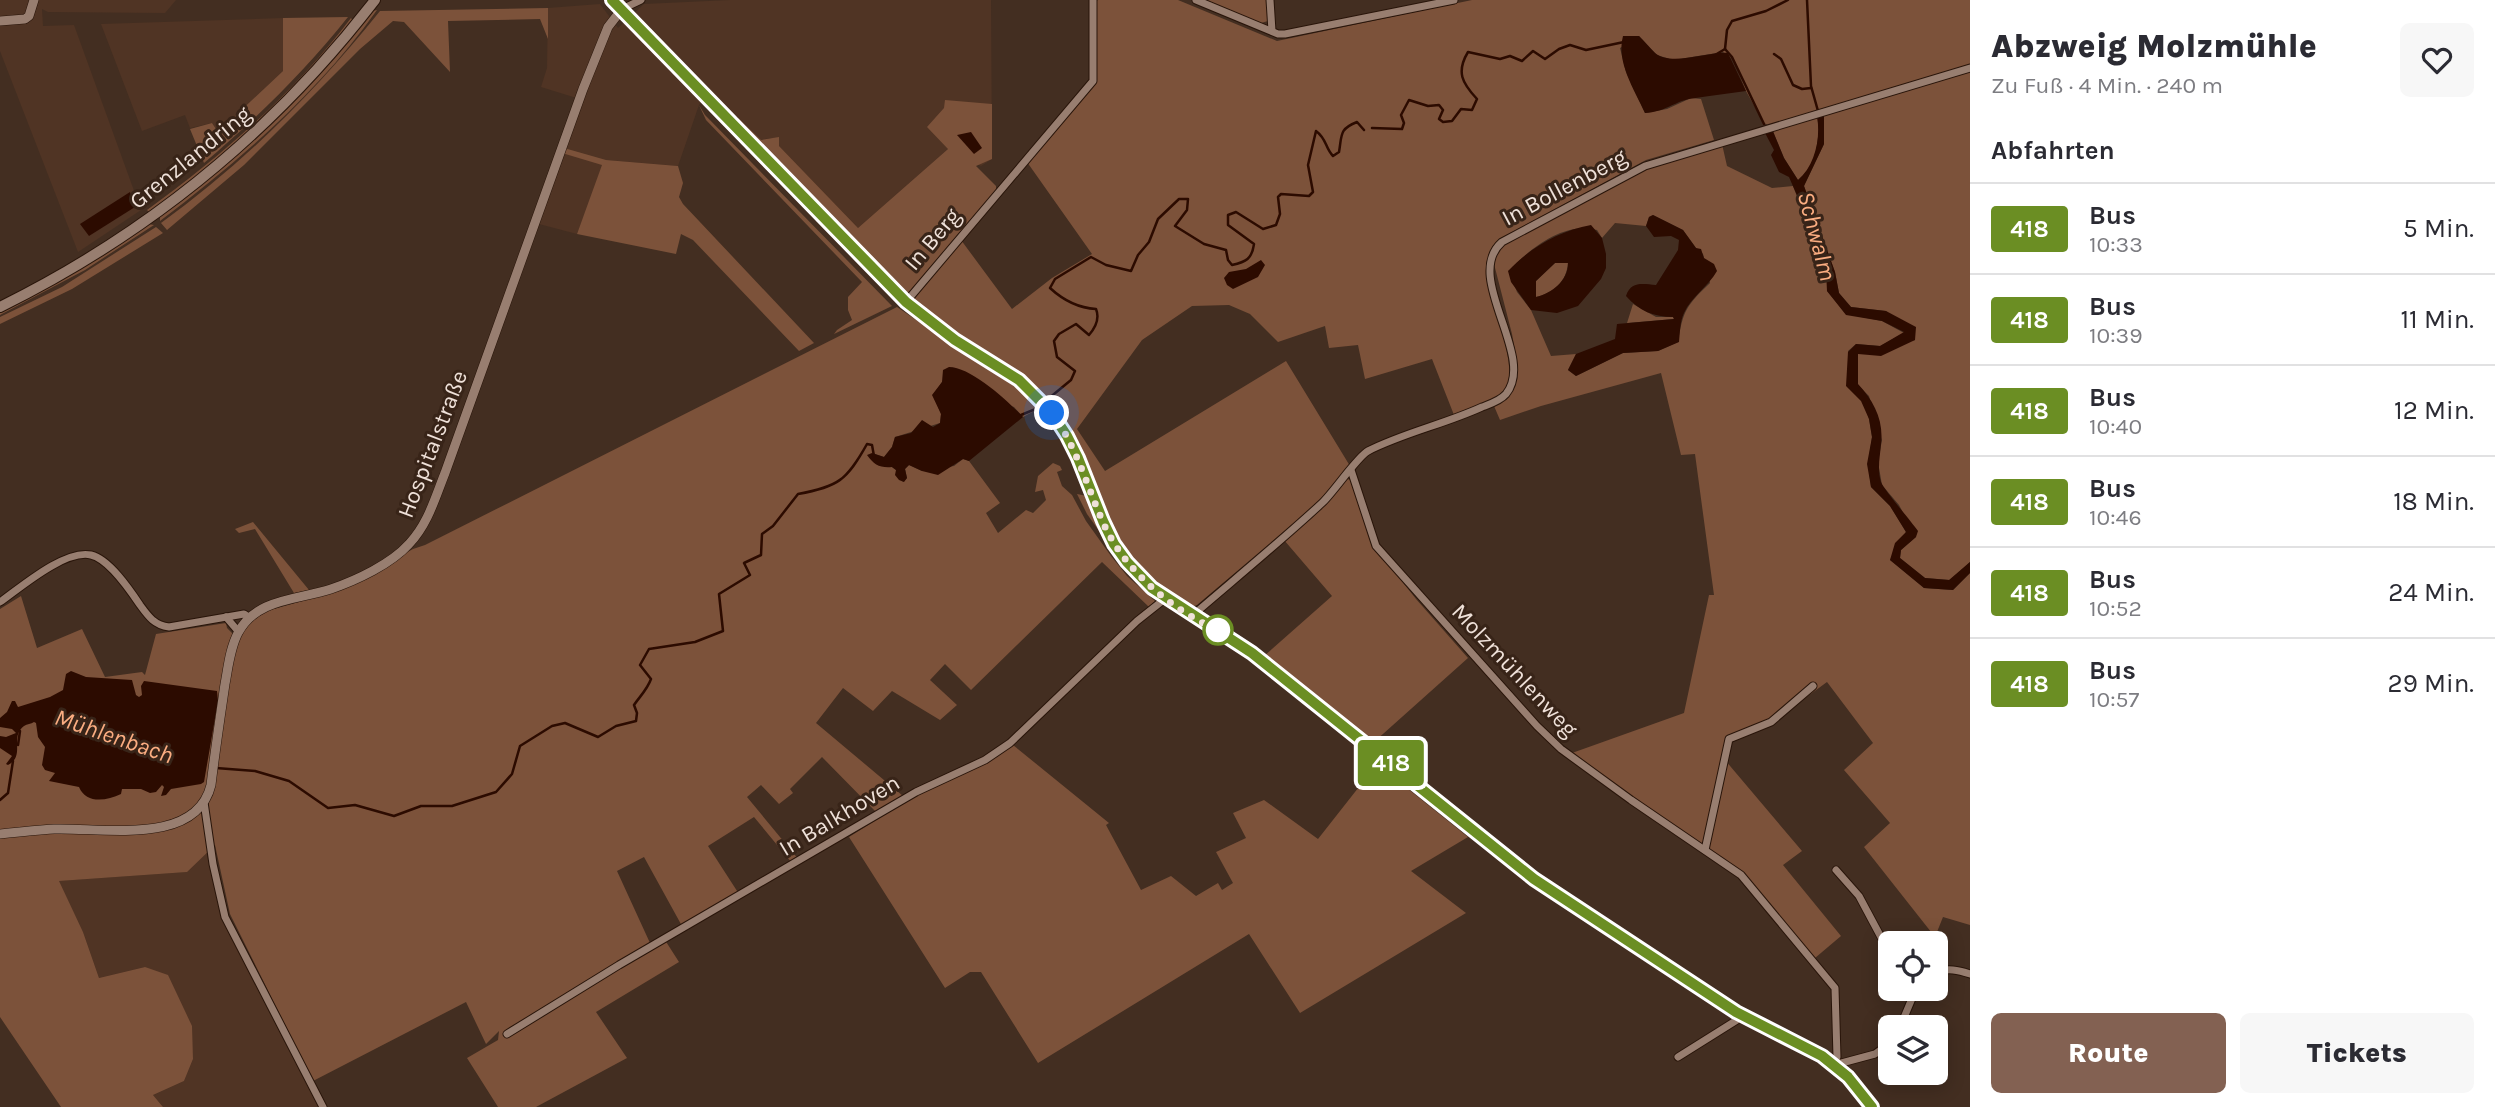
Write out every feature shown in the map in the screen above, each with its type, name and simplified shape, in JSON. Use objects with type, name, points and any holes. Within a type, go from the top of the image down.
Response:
[{"type":"main road","name":"Grenzlandring","points":[[0,307],[111,245],[208,174],[250,138],[303,86],[375,0]]},
{"type":"main road","name":"In Berg","points":[[612,0],[906,302]]},
{"type":"main road","points":[[906,302],[955,340],[1019,380],[1052,413],[1067,436],[1114,544],[1139,575],[1166,598],[1252,653],[1534,879],[1740,1015],[1822,1056],[1848,1077],[1872,1107]]},
{"type":"street","points":[[0,21],[25,19],[32,11],[34,0]]},
{"type":"street","points":[[622,9],[641,0]]},
{"type":"street","name":"In Berg","points":[[906,302],[1093,81],[1093,0]]},
{"type":"street","points":[[1196,0],[1285,34],[1454,0]]},
{"type":"street","points":[[1270,0],[1272,31]]},
{"type":"street","name":"Hospitalstraße","points":[[204,802],[211,785],[228,666],[238,631],[262,608],[330,589],[370,570],[407,547],[423,525],[445,473],[583,89],[608,27],[622,9]]},
{"type":"street","name":"In Bollenberg","points":[[1193,615],[1324,501],[1364,452],[1465,415],[1499,400],[1507,393],[1512,380],[1513,363],[1494,291],[1491,265],[1494,251],[1502,242],[1645,166],[1970,68]]},
{"type":"street","name":"Molzmühlenweg","points":[[1351,470],[1376,545],[1537,726],[1571,756],[1631,800],[1741,875],[1835,988],[1837,1057],[1834,1065]]},
{"type":"street","points":[[0,602],[49,568],[84,554],[92,555],[105,563],[126,585],[149,618],[160,626],[169,627],[244,614],[250,618]]},
{"type":"street","name":"In Balkhoven","points":[[507,1034],[619,965],[916,792],[985,760],[1010,743],[1137,621],[1166,598]]},
{"type":"street","points":[[226,617],[238,631]]},
{"type":"street","points":[[1705,850],[1729,739],[1771,722],[1813,686]]},
{"type":"street","points":[[0,834],[54,829],[153,828],[186,819],[204,802]]},
{"type":"street","points":[[204,802],[213,864],[225,917],[323,1107]]},
{"type":"street","points":[[1836,870],[1859,896],[1878,932]]},
{"type":"street","points":[[1948,969],[1970,974]]},
{"type":"street","points":[[1678,1057],[1737,1020],[1740,1015]]},
{"type":"street","points":[[1834,1065],[1878,1052]]},
{"type":"shaded area","points":[[0,0],[176,0],[165,13],[48,12],[42,9],[43,26],[74,25],[141,210],[78,252],[0,51]]},
{"type":"shaded area","points":[[730,0],[991,0],[992,159],[981,166],[948,149],[858,228],[771,138],[754,141],[709,93],[699,105],[678,166],[606,160],[577,234],[539,224],[583,100],[541,87],[547,68],[548,8],[600,4],[618,28],[644,4]]},
{"type":"shaded area","points":[[1178,0],[1277,41],[1472,0],[1970,0],[1970,65],[1768,125],[1764,123],[1746,91],[1733,59],[1723,52],[1673,60],[1657,55],[1639,36],[1620,48],[1626,72],[1645,113],[1667,109],[1691,98],[1701,99],[1714,140],[1646,160],[1499,239],[1491,250],[1488,268],[1509,370],[1507,385],[1499,397],[1477,408],[1454,415],[1432,359],[1365,379],[1358,345],[1329,348],[1325,326],[1278,342],[1250,314],[1229,305],[1192,306],[1142,340],[1077,429],[1105,471],[1286,361],[1350,466],[1322,499],[1197,605],[1191,607],[1147,577],[1125,550],[1107,519],[1077,443],[1057,411],[1028,382],[916,307],[912,299],[961,240],[1012,309],[1052,278],[1092,254],[1027,162],[1095,83],[1095,2]]},
{"type":"shaded area","points":[[1205,0],[1268,0],[1268,21],[1261,23]]},
{"type":"shaded area","points":[[548,8],[548,39],[540,19],[448,21],[450,72],[404,22],[393,21],[360,49],[244,165],[167,230],[161,223],[221,176],[278,125],[356,41],[380,11]]},
{"type":"shaded area","points":[[377,10],[304,97],[249,149],[160,221],[160,217],[218,171],[273,121],[324,68],[372,11]]},
{"type":"shaded area","points":[[348,17],[279,94],[204,163],[190,129],[212,123],[218,132],[283,71],[283,18]]},
{"type":"shaded area","points":[[283,18],[283,71],[218,132],[212,123],[190,128],[185,115],[142,131],[101,24]]},
{"type":"shaded area","points":[[351,18],[353,21],[283,101],[222,157],[150,213],[147,210],[256,122],[306,72]]},
{"type":"shaded area","points":[[1970,71],[1970,562],[1950,580],[1925,578],[1900,558],[1901,550],[1916,537],[1899,505],[1882,485],[1878,462],[1882,440],[1869,396],[1858,385],[1858,354],[1915,340],[1886,311],[1851,307],[1839,293],[1835,272],[1804,186],[1824,144],[1824,115]]},
{"type":"shaded area","points":[[945,100],[992,104],[992,159],[976,166],[996,186],[996,193],[910,295],[906,296],[735,120],[738,118],[761,140],[779,137],[779,146],[858,228],[948,149],[927,127],[944,108]]},
{"type":"shaded area","points":[[706,101],[881,283],[877,283],[708,109]]},
{"type":"shaded area","points":[[699,105],[705,115],[892,306],[834,334],[852,320],[848,310],[848,297],[862,282],[706,120]]},
{"type":"shaded area","points":[[1817,116],[1816,151],[1809,167],[1798,180],[1784,158],[1772,129]]},
{"type":"shaded area","points":[[1722,144],[1727,166],[1772,188],[1793,186],[1827,274],[1827,291],[1846,314],[1882,321],[1904,333],[1880,346],[1856,344],[1848,351],[1869,419],[1872,437],[1868,464],[1871,487],[1890,506],[1906,532],[1890,560],[1924,588],[1953,590],[1970,573],[1970,925],[1943,917],[1937,931],[1930,931],[1864,847],[1890,823],[1844,770],[1873,743],[1827,682],[1774,721],[1731,740],[1725,760],[1802,851],[1783,865],[1841,936],[1815,958],[1742,873],[1601,778],[1572,753],[1684,713],[1709,595],[1714,595],[1695,454],[1681,455],[1661,373],[1500,420],[1494,406],[1513,385],[1518,367],[1494,264],[1497,253],[1505,243],[1645,167]],"holes":[[[1653,215],[1683,230],[1703,254],[1710,283],[1687,309],[1678,342],[1658,351],[1623,353],[1576,376],[1568,370],[1576,354],[1551,356],[1531,310],[1517,292],[1509,271],[1538,246],[1561,233],[1585,228],[1597,230],[1602,238],[1615,223],[1646,226],[1649,217]]]},
{"type":"shaded area","points":[[564,148],[606,160],[678,166],[683,183],[679,197],[683,204],[814,343],[799,351],[693,240],[681,234],[676,254],[577,234],[602,165],[562,153]]},
{"type":"shaded area","points":[[148,224],[154,225],[85,270],[0,315],[0,311],[110,250]]},
{"type":"shaded area","points":[[156,227],[163,233],[72,289],[0,324],[0,317],[62,287]]},
{"type":"shaded area","points":[[1568,262],[1565,275],[1558,286],[1536,297],[1536,281],[1555,263]]},
{"type":"shaded area","points":[[1633,304],[1656,317],[1674,319],[1627,323]]},
{"type":"shaded area","points":[[897,307],[1017,388],[1040,408],[1023,417],[1014,407],[942,382],[933,395],[941,414],[940,423],[895,437],[892,447],[884,457],[872,453],[896,470],[903,482],[907,478],[905,469],[909,465],[922,471],[954,466],[963,459],[969,461],[1000,503],[986,513],[998,533],[1026,510],[1033,513],[1046,500],[1043,490],[1035,492],[1038,476],[1053,463],[1060,466],[1062,470],[1057,472],[1062,486],[1072,495],[1086,521],[1127,576],[1155,601],[1149,607],[1102,562],[971,690],[945,664],[930,680],[957,705],[940,720],[892,691],[873,711],[843,688],[816,723],[903,796],[877,813],[822,757],[790,789],[793,793],[779,804],[761,785],[747,797],[799,860],[792,863],[754,817],[708,846],[739,894],[682,926],[644,857],[617,871],[650,943],[663,937],[679,962],[596,1012],[627,1058],[536,1107],[498,1107],[467,1058],[498,1040],[499,1031],[486,1044],[466,1002],[313,1081],[230,914],[215,845],[187,872],[59,881],[83,932],[99,978],[145,967],[168,975],[192,1026],[193,1059],[184,1081],[153,1095],[163,1107],[61,1107],[0,1017],[0,609],[21,596],[37,648],[82,629],[105,677],[142,672],[145,675],[156,634],[226,623],[233,634],[267,611],[327,594]]},
{"type":"shaded area","points":[[1347,479],[1352,480],[1374,546],[1468,658],[1374,742],[1263,657],[1332,596],[1284,540],[1326,504]]},
{"type":"shaded area","points":[[1077,494],[1087,496],[1109,545],[1087,514]]},
{"type":"shaded area","points":[[253,522],[309,590],[294,593],[255,529],[239,533],[235,529]]},
{"type":"shaded area","points":[[1013,745],[1109,823],[1106,825],[1141,890],[1171,876],[1196,896],[1218,883],[1222,890],[1233,883],[1216,852],[1246,838],[1233,813],[1264,800],[1318,839],[1377,764],[1468,837],[1411,871],[1466,913],[1300,1013],[1249,934],[1038,1063],[981,972],[970,972],[945,988],[849,837],[916,795]]},
{"type":"shaded area","points":[[208,850],[222,916],[319,1107],[163,1107],[153,1095],[184,1081],[193,1059],[189,1020],[145,967],[99,978],[83,932],[58,881],[186,872]]},
{"type":"water","points":[[1623,36],[1639,36],[1655,53],[1671,59],[1728,53],[1746,91],[1689,99],[1645,113],[1624,65],[1621,46]]},
{"type":"water","points":[[1824,115],[1824,144],[1804,186],[1835,272],[1839,293],[1851,307],[1886,311],[1916,327],[1915,340],[1881,356],[1858,354],[1858,384],[1873,404],[1881,427],[1881,482],[1918,531],[1916,537],[1901,550],[1900,558],[1925,578],[1949,580],[1970,562],[1970,573],[1953,590],[1924,588],[1890,560],[1895,543],[1906,532],[1890,506],[1871,487],[1867,464],[1872,437],[1869,419],[1861,401],[1846,386],[1848,352],[1856,344],[1880,346],[1904,332],[1882,321],[1846,315],[1827,291],[1823,262],[1814,233],[1789,177],[1779,172],[1771,155],[1774,150],[1764,131],[1772,129],[1784,158],[1798,180],[1813,159],[1818,133],[1817,116]]},
{"type":"water","points":[[971,132],[982,148],[974,154],[957,135]]},
{"type":"water","points":[[130,192],[135,207],[89,236],[80,224]]},
{"type":"water","points":[[1653,215],[1683,230],[1696,248],[1701,249],[1704,258],[1714,264],[1717,271],[1687,307],[1679,342],[1658,351],[1623,353],[1576,376],[1568,370],[1576,354],[1615,339],[1617,324],[1674,319],[1647,312],[1626,296],[1634,286],[1656,285],[1678,250],[1679,240],[1671,236],[1654,237],[1646,226],[1649,217]]},
{"type":"water","points":[[1591,225],[1602,238],[1606,254],[1606,268],[1601,279],[1578,306],[1557,313],[1531,310],[1511,282],[1508,271],[1546,241]],"holes":[[[1555,263],[1568,263],[1562,281],[1548,293],[1536,297],[1536,281]]]},
{"type":"water","points":[[1261,260],[1265,265],[1258,277],[1233,289],[1227,285],[1224,278],[1229,272],[1246,269]]},
{"type":"water","points":[[949,367],[958,368],[978,379],[1023,417],[969,461],[963,459],[938,475],[909,465],[905,469],[907,478],[904,482],[899,480],[895,475],[896,470],[878,465],[867,455],[872,453],[884,457],[892,447],[895,437],[911,433],[922,420],[933,427],[940,423],[941,414],[932,395],[942,382],[943,370]]},
{"type":"water","points":[[71,671],[86,677],[132,680],[139,697],[142,695],[141,686],[144,681],[217,691],[218,701],[204,782],[171,789],[161,796],[164,787],[162,785],[156,792],[122,789],[121,794],[115,796],[91,799],[79,787],[49,781],[55,773],[45,770],[42,765],[45,747],[38,737],[34,722],[20,730],[16,757],[6,764],[12,756],[0,748],[0,736],[16,733],[12,729],[0,727],[0,718],[7,712],[12,701],[15,701],[18,707],[63,690],[66,674]]},
{"type":"waterway","points":[[1725,49],[1727,30],[1732,21],[1766,11],[1788,0]]},
{"type":"waterway","name":"Schwalm","points":[[1807,0],[1811,86],[1818,111]]},
{"type":"waterway","name":"Mühlenbach","points":[[1372,128],[1402,129],[1404,123],[1401,115],[1409,100],[1428,106],[1439,105],[1443,110],[1439,119],[1443,122],[1452,121],[1461,109],[1472,110],[1477,99],[1462,77],[1462,66],[1468,52],[1500,59],[1510,56],[1522,61],[1533,51],[1545,59],[1570,45],[1586,50],[1624,42]]},
{"type":"waterway","name":"Mühlenbach","points":[[1715,55],[1725,49],[1732,57],[1764,124]]},
{"type":"waterway","points":[[1774,54],[1781,59],[1793,85],[1802,89],[1811,88]]},
{"type":"waterway","name":"Mühlenbach","points":[[1048,399],[1071,380],[1075,371],[1057,357],[1054,341],[1059,334],[1076,324],[1089,335],[1097,320],[1096,309],[1071,303],[1050,288],[1055,279],[1091,257],[1106,265],[1131,271],[1138,255],[1149,242],[1158,219],[1179,199],[1188,199],[1187,210],[1175,226],[1204,244],[1226,250],[1232,265],[1245,261],[1252,253],[1254,244],[1228,225],[1228,215],[1236,212],[1263,229],[1276,225],[1280,214],[1278,197],[1281,194],[1309,196],[1313,192],[1308,165],[1316,131],[1333,156],[1339,152],[1342,133],[1347,127],[1357,122],[1364,130]]},
{"type":"waterway","name":"Mühlenbach","points":[[1021,415],[1038,408]]},
{"type":"waterway","name":"Mühlenbach","points":[[216,768],[255,771],[289,781],[328,808],[355,805],[394,816],[421,806],[452,806],[496,792],[512,774],[520,746],[552,726],[565,723],[598,737],[616,726],[636,721],[634,705],[651,679],[640,665],[649,649],[695,642],[723,631],[719,594],[750,575],[744,563],[761,555],[762,534],[773,526],[798,494],[823,488],[840,480],[867,444],[872,445],[874,456]]},
{"type":"waterway","name":"Mühlenbach","points":[[18,745],[20,731]]},
{"type":"waterway","name":"Mühlenbach","points":[[0,800],[8,793],[13,761]]},
{"type":"bus line","name":"418","points":[[612,0],[906,302],[955,340],[1019,380],[1034,393],[1062,426],[1114,544],[1152,588],[1252,653],[1480,833],[1534,879],[1736,1012],[1822,1056],[1848,1077],[1872,1107]]},
{"type":"route","points":[[1052,413],[1062,426],[1078,458],[1114,544],[1127,562],[1152,588],[1218,630]]}]
